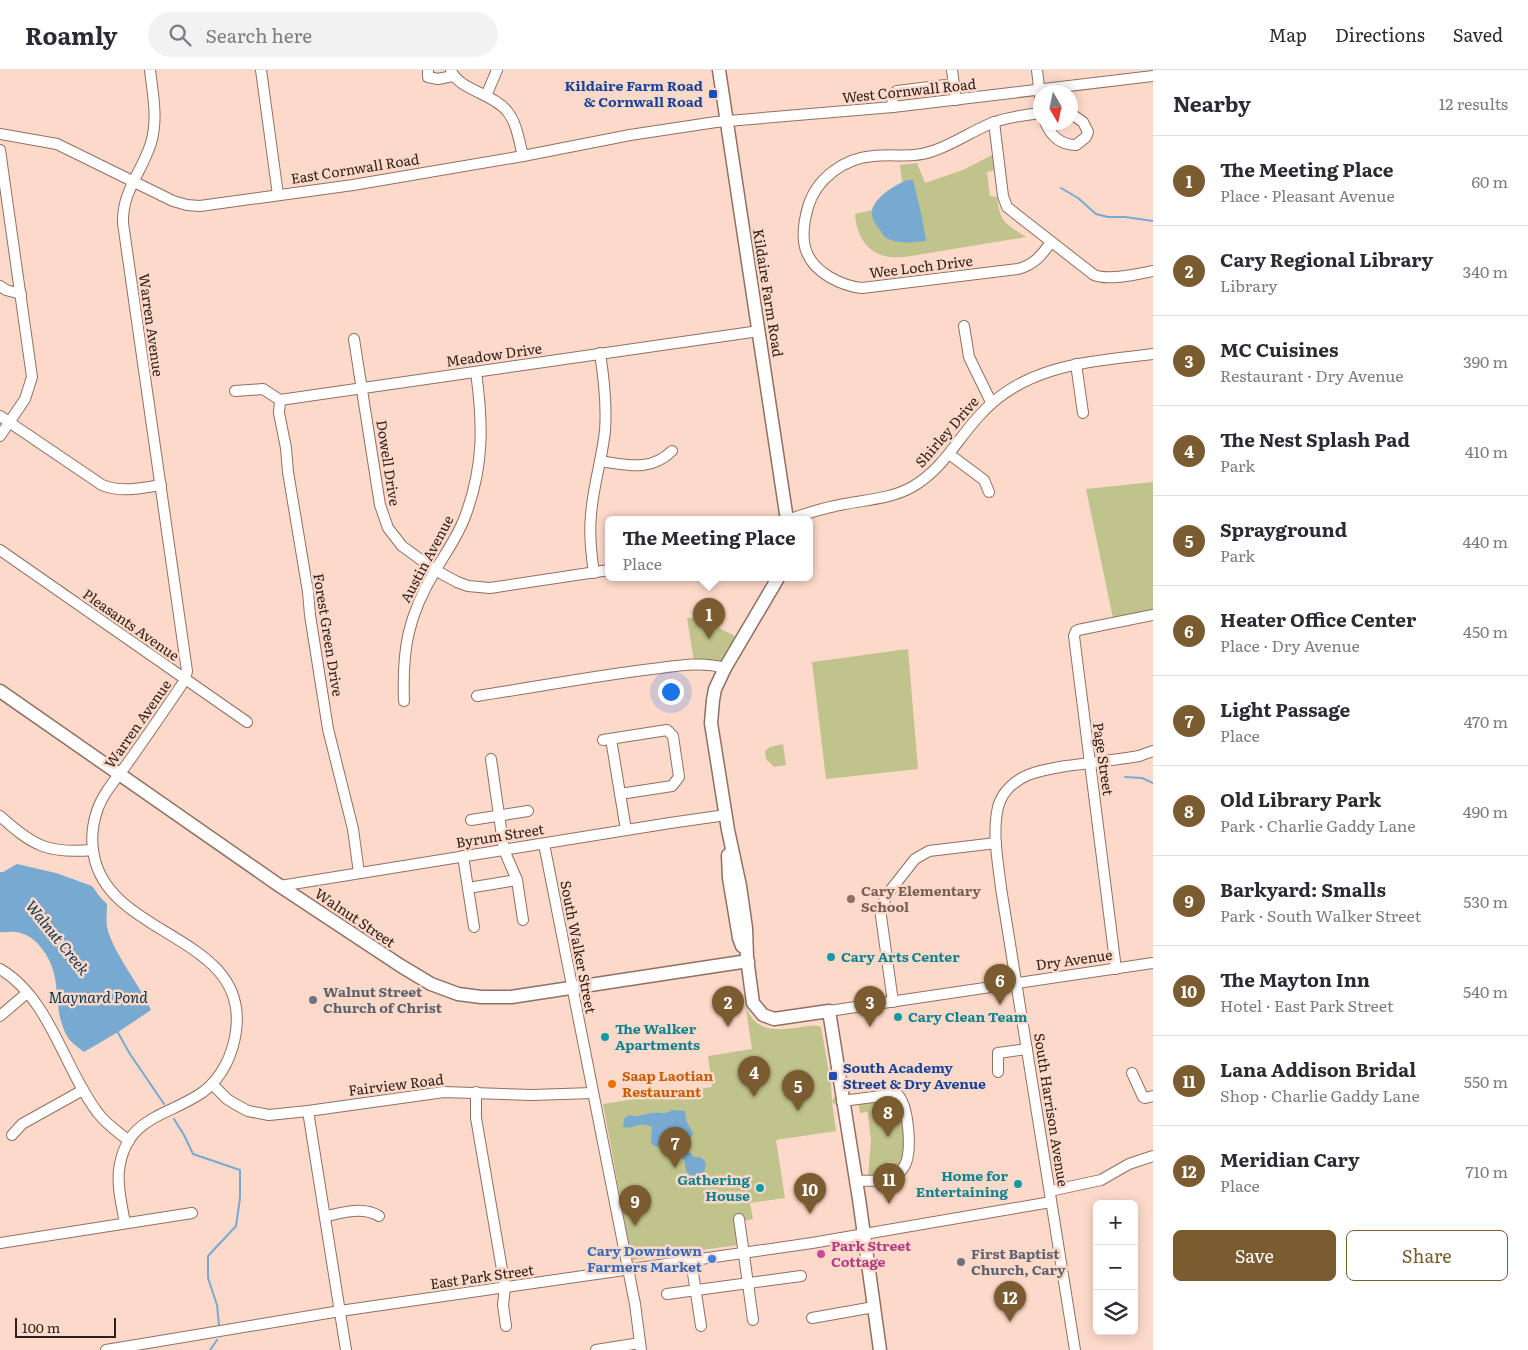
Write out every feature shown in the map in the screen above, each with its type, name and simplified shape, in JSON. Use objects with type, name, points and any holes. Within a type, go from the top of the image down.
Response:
[{"type":"main road","name":"Kildaire Farm Road","points":[[719,70],[786,516]]},
{"type":"main road","points":[[748,959],[746,928],[711,723],[715,689],[724,668],[776,581]]},
{"type":"main road","name":"Walnut Street","points":[[0,691],[280,886],[401,966],[424,980],[448,990],[465,995],[493,998],[511,997],[748,959]]},
{"type":"main road","name":"Dry Avenue","points":[[748,959],[753,1003],[763,1015],[780,1019],[829,1011]]},
{"type":"main road","points":[[829,1011],[880,1350]]},
{"type":"street","name":"Warren Avenue","points":[[125,1223],[119,1189],[119,1172],[122,1155],[129,1141],[143,1124],[150,1119],[196,1096],[212,1084],[229,1059],[235,1038],[237,1016],[228,984],[211,962],[116,898],[100,874],[93,850],[93,828],[101,801],[185,680],[187,664],[123,223],[123,206],[149,149],[155,124],[150,70]]},
{"type":"street","points":[[261,70],[278,195]]},
{"type":"street","points":[[428,70],[428,77],[433,79],[452,73],[470,88],[501,105],[509,114],[515,126],[523,156]]},
{"type":"street","points":[[486,96],[497,70]]},
{"type":"street","points":[[952,70],[956,100]]},
{"type":"street","points":[[1037,70],[1039,85]]},
{"type":"street","name":"West Cornwall Road","points":[[1078,88],[1153,76]]},
{"type":"street","points":[[894,107],[892,95],[897,91],[954,84]]},
{"type":"street","name":"West Cornwall Road","points":[[726,122],[1033,94]]},
{"type":"street","name":"Wee Loch Drive","points":[[1033,114],[994,122],[932,152],[915,155],[865,157],[851,161],[834,170],[820,185],[810,203],[804,232],[807,253],[814,264],[827,275],[844,284],[862,288],[1024,267],[1038,258],[1051,242]]},
{"type":"street","points":[[1050,130],[1063,143],[1076,145],[1086,137],[1088,132],[1083,122],[1078,118]]},
{"type":"street","name":"East Cornwall Road","points":[[0,134],[57,144],[173,201],[194,206],[207,206],[353,185],[638,134],[726,122]]},
{"type":"street","points":[[994,122],[1004,203],[1094,275],[1100,277],[1153,271]]},
{"type":"street","points":[[0,150],[32,377],[25,399],[0,436]]},
{"type":"street","points":[[0,286],[6,290],[21,294]]},
{"type":"street","points":[[964,326],[969,357],[991,402]]},
{"type":"street","name":"Meadow Drive","points":[[280,400],[759,331]]},
{"type":"street","name":"Dowell Drive","points":[[354,339],[376,484],[384,518],[393,536],[402,546],[435,570],[457,582],[482,588],[605,571]]},
{"type":"street","points":[[594,573],[590,544],[590,516],[605,431],[606,406],[600,354]]},
{"type":"street","name":"Shirley Drive","points":[[800,516],[834,506],[886,496],[909,488],[930,476],[991,402],[1028,379],[1047,371],[1076,364],[1153,354]]},
{"type":"street","points":[[1076,364],[1082,413]]},
{"type":"street","name":"Austin Avenue","points":[[404,701],[404,656],[409,626],[418,602],[435,570],[460,531],[467,513],[478,470],[482,432],[476,372]]},
{"type":"street","points":[[235,391],[263,390],[280,400]]},
{"type":"street","name":"Forest Green Drive","points":[[280,400],[279,412],[328,729],[353,830],[359,873]]},
{"type":"street","points":[[0,416],[93,481],[102,485],[117,490],[126,490],[161,485]]},
{"type":"street","points":[[600,461],[634,466],[644,465],[664,458],[672,450]]},
{"type":"street","points":[[949,454],[984,480],[989,492]]},
{"type":"street","name":"Pleasants Avenue","points":[[0,550],[247,722]]},
{"type":"street","name":"Page Street","points":[[1116,969],[1074,641],[1075,633],[1078,630],[1153,615]]},
{"type":"street","points":[[477,696],[602,675],[689,664],[707,664],[724,668]]},
{"type":"street","points":[[620,794],[672,786],[676,782],[678,777],[673,736],[666,730],[607,739],[626,830]]},
{"type":"street","name":"South Harrison Avenue","points":[[1075,1350],[1001,888],[996,843],[998,808],[1002,796],[1012,784],[1029,774],[1132,757],[1153,751]]},
{"type":"street","points":[[491,759],[504,850],[517,880],[523,920]]},
{"type":"street","points":[[471,820],[528,811]]},
{"type":"street","name":"Byrum Street","points":[[280,886],[726,815]]},
{"type":"street","points":[[0,816],[20,834],[42,846],[65,852],[93,850]]},
{"type":"street","points":[[893,1002],[880,916],[881,906],[888,892],[915,859],[929,851],[996,843]]},
{"type":"street","name":"South Walker Street","points":[[544,844],[628,1270],[641,1347]]},
{"type":"street","points":[[463,856],[474,927]]},
{"type":"street","points":[[468,888],[517,880]]},
{"type":"street","name":"Dry Avenue","points":[[829,1011],[1153,964]]},
{"type":"street","points":[[0,969],[28,993],[42,1012],[83,1090],[103,1119],[129,1141]]},
{"type":"street","points":[[0,1016],[28,993]]},
{"type":"street","points":[[998,1072],[998,1053],[1027,1049]]},
{"type":"street","points":[[1132,1074],[1144,1098],[1153,1096]]},
{"type":"street","name":"Fairview Road","points":[[212,1084],[228,1099],[254,1113],[269,1116],[444,1092],[539,1095],[593,1093]]},
{"type":"street","points":[[12,1135],[22,1124],[83,1090]]},
{"type":"street","points":[[476,1092],[476,1118],[505,1287],[503,1305],[506,1326]]},
{"type":"street","points":[[842,1101],[897,1094],[901,1098],[909,1130],[904,1167],[896,1174],[882,1180],[856,1181]]},
{"type":"street","points":[[308,1112],[346,1350]]},
{"type":"street","points":[[1050,1191],[1097,1182],[1129,1164],[1153,1156]]},
{"type":"street","name":"East Park Street","points":[[106,1350],[340,1311],[744,1253],[1052,1202]]},
{"type":"street","points":[[325,1216],[359,1211],[371,1212],[379,1216]]},
{"type":"street","points":[[0,1243],[192,1212]]},
{"type":"street","points":[[739,1219],[753,1320]]},
{"type":"street","points":[[692,1260],[701,1326]]},
{"type":"street","points":[[667,1294],[800,1276]]},
{"type":"street","points":[[812,1318],[874,1307]]},
{"type":"street","points":[[596,1350],[641,1347]]},
{"type":"green space","points":[[994,154],[996,170],[987,172],[990,196],[997,197],[1000,212],[1005,222],[1026,237],[905,257],[887,257],[878,254],[867,246],[857,228],[855,214],[872,210],[872,215],[923,224],[908,180],[902,182],[900,165],[917,163],[925,183],[963,170]]},
{"type":"green space","points":[[1153,482],[1153,617],[1114,623],[1086,489]]},
{"type":"green space","points":[[687,618],[699,618],[737,637],[723,662],[694,661]]},
{"type":"green space","points":[[908,649],[918,769],[826,779],[812,662]]},
{"type":"green space","points":[[783,744],[786,765],[774,767],[766,759],[765,751],[770,747]]},
{"type":"green space","points":[[745,1002],[753,1020],[766,1028],[821,1027],[831,1084],[836,1131],[776,1140],[785,1198],[750,1203],[753,1219],[734,1223],[738,1245],[632,1260],[603,1104],[712,1087],[708,1056],[752,1049]]},
{"type":"green space","points":[[834,1097],[838,1097],[837,1106],[832,1102]]},
{"type":"green space","points":[[897,1097],[905,1124],[903,1163],[898,1168],[895,1167],[893,1162],[888,1162],[890,1171],[888,1175],[868,1178],[871,1140],[868,1116],[867,1112],[860,1113],[858,1101]]},
{"type":"water","points":[[913,180],[926,241],[904,242],[889,239],[875,224],[872,217],[873,207],[880,197],[898,184]]},
{"type":"water","name":"Maynard Pond","points":[[17,864],[56,873],[92,886],[107,904],[107,927],[110,937],[151,1010],[84,1052],[67,1036],[59,1013],[52,968],[39,945],[22,933],[0,932],[0,872]]},
{"type":"water","points":[[672,1110],[685,1111],[686,1121],[693,1135],[686,1143],[684,1149],[692,1154],[692,1156],[702,1158],[706,1163],[704,1173],[700,1176],[692,1177],[687,1173],[685,1161],[676,1152],[666,1155],[659,1147],[654,1146],[651,1142],[652,1127],[644,1124],[627,1128],[623,1127],[624,1119],[629,1115],[665,1113]]},
{"type":"waterway","points":[[1061,188],[1078,198],[1096,214],[1108,217],[1125,217],[1153,221]]},
{"type":"waterway","points":[[1125,777],[1142,778],[1153,783]]},
{"type":"waterway","name":"Walnut Creek","points":[[117,1031],[130,1054],[164,1104]]},
{"type":"waterway","name":"Walnut Creek","points":[[174,1119],[193,1154],[240,1170],[240,1198],[236,1226],[208,1256],[208,1278],[217,1305],[219,1325]]},
{"type":"waterway","name":"Walnut Creek","points":[[210,1350],[217,1340]]},
{"type":"place","name":"Kildaire Farm Road & Cornwall Road","points":[[713,94]]},
{"type":"place","name":"The Meeting Place","points":[[709,639]]},
{"type":"place","name":"Cary Elementary School","points":[[851,899]]},
{"type":"place","name":"Cary Arts Center","points":[[831,957]]},
{"type":"place","name":"Walnut Street Church of Christ","points":[[313,1000]]},
{"type":"place","name":"Heater Office Center","points":[[1000,1005]]},
{"type":"place","name":"Cary Clean Team","points":[[898,1017]]},
{"type":"place","name":"Cary Regional Library","points":[[728,1027]]},
{"type":"place","name":"MC Cuisines","points":[[870,1027]]},
{"type":"place","name":"The Walker Apartments","points":[[605,1037]]},
{"type":"place","name":"South Academy Street & Dry Avenue","points":[[833,1076]]},
{"type":"place","name":"Saap Laotian Restaurant","points":[[612,1084]]},
{"type":"place","name":"The Nest Splash Pad","points":[[754,1097]]},
{"type":"place","name":"Sprayground","points":[[798,1111]]},
{"type":"place","name":"Old Library Park","points":[[888,1137]]},
{"type":"place","name":"Light Passage","points":[[675,1168]]},
{"type":"place","name":"Home for Entertaining","points":[[1018,1184]]},
{"type":"place","name":"Gathering House","points":[[760,1188]]},
{"type":"place","name":"Lana Addison Bridal","points":[[889,1204]]},
{"type":"place","name":"The Mayton Inn","points":[[810,1214]]},
{"type":"place","name":"Barkyard: Smalls","points":[[635,1226]]},
{"type":"place","name":"Park Street Cottage","points":[[821,1254]]},
{"type":"place","name":"Cary Downtown Farmers Market","points":[[712,1259]]},
{"type":"place","name":"First Baptist Church, Cary","points":[[961,1262]]},
{"type":"place","name":"Meridian Cary","points":[[1010,1322]]}]
